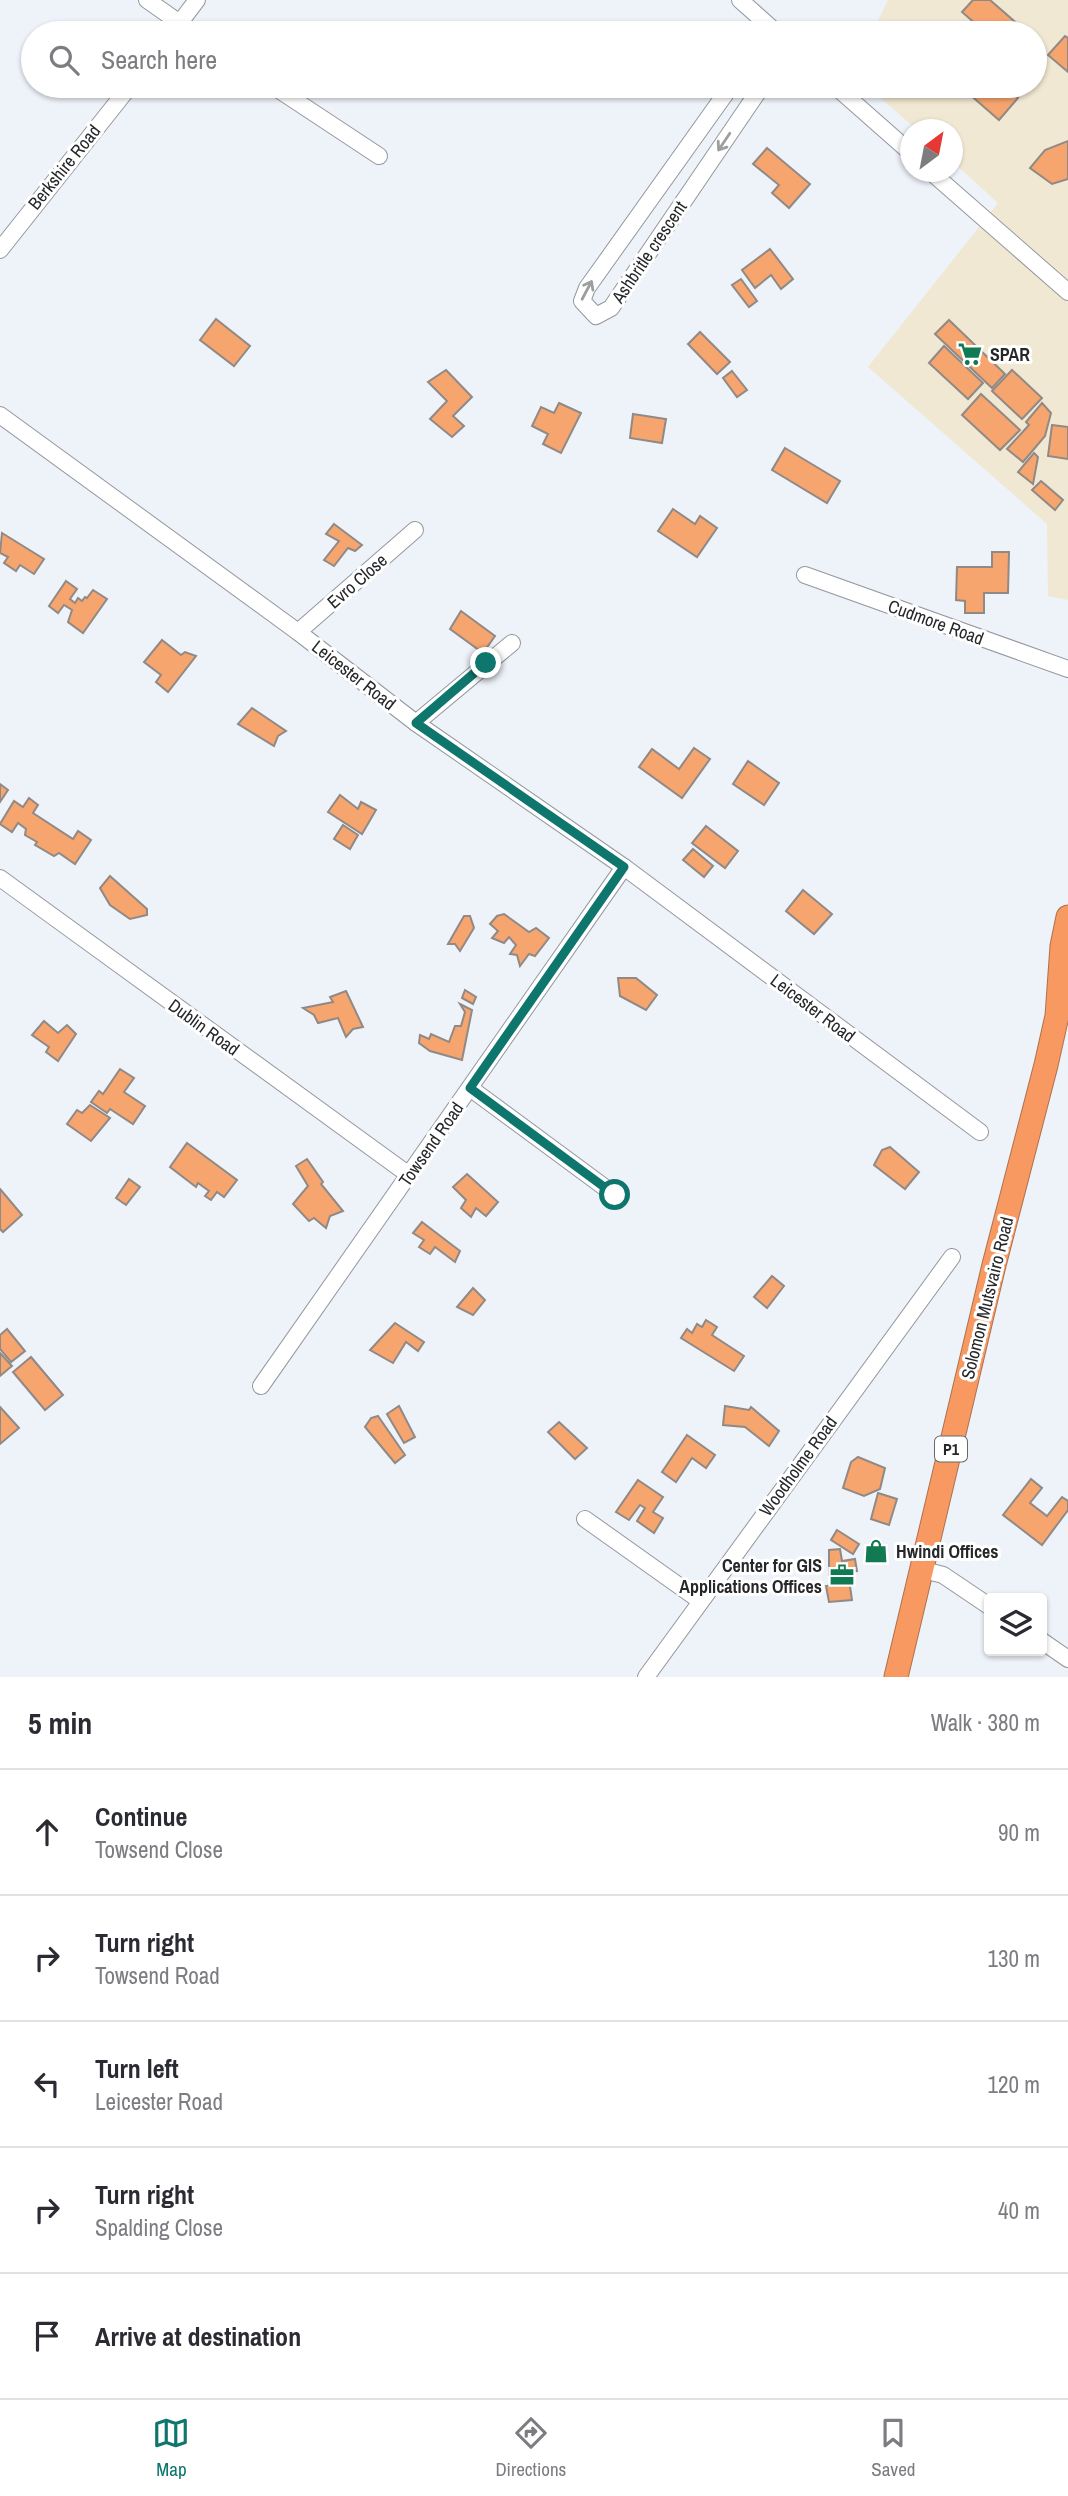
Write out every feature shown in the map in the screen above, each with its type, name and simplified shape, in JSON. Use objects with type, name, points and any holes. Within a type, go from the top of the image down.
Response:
[{"type":"highway","name":"Solomon Mutsvairo Road","points":[[897,1677],[988,1290],[1057,1016],[1062,946],[1068,917]]},
{"type":"highway","name":"P1","points":[[1057,1016],[1068,993]]},
{"type":"street","points":[[147,0],[168,21]]},
{"type":"street","points":[[182,21],[197,0]]},
{"type":"street","points":[[740,0],[762,21]]},
{"type":"street","name":"Berkshire Road","points":[[0,250],[120,98]]},
{"type":"street","points":[[291,98],[379,156]]},
{"type":"street","name":"Ashbritle crescent","points":[[722,98],[587,288],[582,300],[596,316],[611,308],[754,98]]},
{"type":"street","points":[[849,98],[900,143]]},
{"type":"street","points":[[942,182],[1068,292]]},
{"type":"street","name":"Leicester Road","points":[[0,415],[298,632],[416,723],[624,867],[980,1132]]},
{"type":"street","name":"Evro Close","points":[[298,632],[415,530]]},
{"type":"street","name":"Cudmore Road","points":[[805,575],[1068,669]]},
{"type":"street","points":[[416,723],[512,643]]},
{"type":"street","name":"Towsend Road","points":[[261,1387],[624,867]]},
{"type":"street","name":"Dublin Road","points":[[0,878],[409,1175]]},
{"type":"street","points":[[470,1088],[615,1195]]},
{"type":"street","name":"Woodholme Road","points":[[646,1677],[952,1257]]},
{"type":"street","points":[[585,1519],[699,1601]]},
{"type":"street","points":[[924,1570],[943,1576],[984,1603]]},
{"type":"street","points":[[1047,1644],[1068,1659]]},
{"type":"shaded area","points":[[888,0],[1068,0],[1068,600],[1048,596],[1047,524],[868,367],[998,203],[963,171],[963,119],[905,119],[881,98],[1047,98],[1047,21],[878,21]]},
{"type":"building","points":[[973,0],[990,0],[1014,21],[972,21],[962,12]]},
{"type":"building","points":[[1065,36],[1068,38],[1068,72],[1048,55]]},
{"type":"building","points":[[974,98],[1018,98],[999,120]]},
{"type":"building","points":[[1068,141],[1068,179],[1052,184],[1030,168],[1045,150]]},
{"type":"building","points":[[767,148],[810,184],[789,208],[772,193],[779,185],[753,164]]},
{"type":"building","points":[[770,249],[793,279],[781,289],[771,275],[755,288],[742,270]]},
{"type":"building","points":[[741,279],[757,301],[749,307],[732,285]]},
{"type":"building","points":[[216,319],[250,346],[234,366],[200,340]]},
{"type":"building","name":"SPAR","points":[[949,320],[1005,374],[992,388],[935,334]]},
{"type":"building","points":[[700,332],[730,362],[717,374],[688,344]]},
{"type":"building","points":[[944,346],[983,383],[968,399],[929,363]]},
{"type":"building","points":[[446,370],[472,397],[453,416],[464,426],[452,437],[430,419],[447,401],[428,382]]},
{"type":"building","points":[[1012,370],[1042,398],[1022,419],[992,391]]},
{"type":"building","points":[[732,371],[747,390],[737,397],[723,378]]},
{"type":"building","points":[[981,394],[1020,430],[1000,450],[962,415]]},
{"type":"building","points":[[559,403],[581,413],[561,453],[543,444],[548,434],[532,426],[541,407],[554,413]]},
{"type":"building","points":[[1042,403],[1051,413],[1045,436],[1023,462],[1007,449],[1029,425],[1026,422]]},
{"type":"building","points":[[633,414],[666,419],[662,443],[630,438]]},
{"type":"building","points":[[1052,425],[1068,427],[1068,459],[1048,456]]},
{"type":"building","points":[[785,448],[840,481],[827,503],[772,470]]},
{"type":"building","points":[[1034,453],[1038,457],[1033,484],[1018,472]]},
{"type":"building","points":[[1041,481],[1063,500],[1055,510],[1032,490]]},
{"type":"building","points":[[673,509],[695,524],[700,516],[717,528],[697,557],[658,531]]},
{"type":"building","points":[[334,524],[362,545],[355,551],[348,548],[334,566],[324,560],[339,541],[326,534]]},
{"type":"building","points":[[2,533],[44,559],[34,574],[20,565],[16,571],[4,563],[8,557],[0,553]]},
{"type":"building","points":[[992,552],[1009,552],[1008,593],[984,593],[984,613],[965,613],[965,601],[956,600],[957,567],[992,567]]},
{"type":"building","points":[[66,581],[77,589],[70,599],[75,603],[78,598],[82,601],[87,598],[93,590],[107,599],[83,633],[68,622],[72,610],[64,605],[58,613],[49,606]]},
{"type":"building","points":[[461,611],[495,636],[483,653],[450,629]]},
{"type":"building","points":[[162,640],[181,655],[185,652],[196,656],[168,692],[156,682],[161,675],[144,662]]},
{"type":"building","points":[[252,708],[286,731],[278,736],[274,746],[238,724]]},
{"type":"building","points":[[694,748],[710,759],[682,798],[639,767],[652,749],[679,769]]},
{"type":"building","points":[[748,761],[779,783],[764,805],[733,784]]},
{"type":"building","points":[[0,784],[8,790],[0,802]]},
{"type":"building","points":[[340,795],[358,809],[361,802],[376,810],[362,834],[328,812]]},
{"type":"building","points":[[29,798],[38,805],[33,813],[73,839],[78,831],[91,840],[75,864],[59,853],[54,856],[35,845],[37,842],[25,835],[26,829],[18,823],[12,832],[0,824],[14,801],[23,807]]},
{"type":"building","points":[[343,825],[358,835],[350,849],[334,839]]},
{"type":"building","points":[[706,826],[738,851],[725,868],[692,843]]},
{"type":"building","points":[[693,849],[713,866],[704,877],[683,860]]},
{"type":"building","points":[[110,876],[147,909],[147,915],[130,919],[110,905],[100,888]]},
{"type":"building","points":[[803,890],[832,914],[814,934],[786,911]]},
{"type":"building","points":[[504,914],[529,932],[536,928],[549,938],[535,956],[529,954],[520,966],[517,955],[510,954],[516,945],[509,937],[504,943],[492,938],[498,931],[490,924],[497,916]]},
{"type":"building","points":[[464,916],[470,916],[474,928],[460,951],[455,944],[448,944]]},
{"type":"building","points":[[618,978],[636,978],[657,995],[646,1010],[620,996]]},
{"type":"building","points":[[465,990],[476,997],[473,1004],[462,998]]},
{"type":"building","points":[[346,991],[363,1027],[353,1029],[346,1037],[338,1018],[318,1023],[314,1015],[303,1008],[333,1002],[330,997]]},
{"type":"building","points":[[460,1004],[472,1010],[462,1060],[430,1051],[419,1043],[420,1035],[429,1039],[431,1034],[449,1042],[455,1026],[461,1026],[465,1012]]},
{"type":"building","points":[[44,1021],[58,1033],[67,1025],[76,1034],[58,1061],[46,1052],[49,1047],[32,1035]]},
{"type":"building","points":[[120,1069],[134,1078],[124,1092],[145,1106],[133,1124],[110,1109],[107,1113],[91,1102],[99,1091],[103,1094]]},
{"type":"building","points":[[90,1105],[110,1118],[91,1141],[67,1124],[77,1110],[82,1113]]},
{"type":"building","points":[[187,1143],[237,1180],[224,1197],[217,1192],[211,1200],[205,1196],[209,1191],[198,1183],[196,1187],[170,1167]]},
{"type":"building","points":[[890,1147],[919,1172],[905,1189],[874,1165],[882,1150]]},
{"type":"building","points":[[307,1159],[323,1182],[321,1184],[343,1211],[330,1216],[326,1228],[314,1218],[309,1221],[293,1204],[308,1186],[296,1166]]},
{"type":"building","points":[[467,1174],[498,1202],[486,1216],[476,1208],[471,1217],[461,1208],[466,1200],[453,1187]]},
{"type":"building","points":[[129,1179],[140,1187],[126,1205],[116,1198]]},
{"type":"building","points":[[0,1189],[22,1215],[3,1232],[0,1229]]},
{"type":"building","points":[[422,1222],[460,1251],[455,1262],[435,1247],[430,1254],[419,1247],[424,1240],[413,1233]]},
{"type":"building","points":[[772,1276],[784,1286],[767,1308],[754,1297]]},
{"type":"building","points":[[473,1288],[485,1300],[473,1315],[457,1307]]},
{"type":"building","points":[[706,1320],[717,1327],[712,1335],[744,1356],[734,1371],[681,1338],[687,1329],[692,1333],[697,1324],[702,1327]]},
{"type":"building","points":[[395,1323],[424,1342],[418,1351],[406,1342],[393,1363],[370,1350]]},
{"type":"building","points":[[7,1329],[25,1351],[11,1362],[0,1349],[0,1335]]},
{"type":"building","points":[[0,1353],[12,1366],[0,1376]]},
{"type":"building","points":[[31,1357],[63,1395],[45,1410],[13,1372]]},
{"type":"building","points":[[399,1406],[415,1437],[404,1443],[387,1414]]},
{"type":"building","points":[[725,1406],[749,1410],[751,1407],[779,1431],[769,1446],[745,1427],[723,1425]]},
{"type":"building","points":[[0,1407],[19,1428],[0,1444]]},
{"type":"building","points":[[378,1416],[405,1455],[395,1463],[365,1427],[371,1418]]},
{"type":"building","points":[[559,1422],[587,1448],[575,1459],[548,1432]]},
{"type":"building","points":[[687,1435],[715,1455],[706,1468],[692,1458],[676,1482],[662,1472]]},
{"type":"building","points":[[858,1457],[885,1468],[880,1489],[864,1496],[843,1488],[851,1462]]},
{"type":"building","points":[[1031,1479],[1042,1488],[1030,1503],[1047,1516],[1062,1497],[1068,1501],[1068,1510],[1042,1545],[1003,1515]]},
{"type":"building","points":[[638,1480],[663,1497],[653,1512],[663,1518],[654,1533],[637,1521],[645,1508],[640,1505],[629,1520],[616,1512]]},
{"type":"building","points":[[878,1493],[897,1499],[889,1525],[871,1519]]},
{"type":"building","points":[[837,1530],[859,1544],[853,1554],[831,1540]]},
{"type":"building","name":"Hwindi Offices","points":[[871,1542],[886,1550],[881,1561],[865,1553]]},
{"type":"building","points":[[840,1549],[842,1561],[855,1559],[857,1571],[848,1572],[852,1600],[829,1602],[826,1586],[839,1584],[838,1574],[829,1575],[829,1550]]},
{"type":"place","name":"SPAR","points":[[970,354]]},
{"type":"place","name":"Hwindi Offices","points":[[876,1551]]},
{"type":"place","name":"Center for GIS Applications Offices","points":[[842,1575]]},
{"type":"route","points":[[486,663],[416,723],[624,867],[470,1088],[615,1195]]}]
